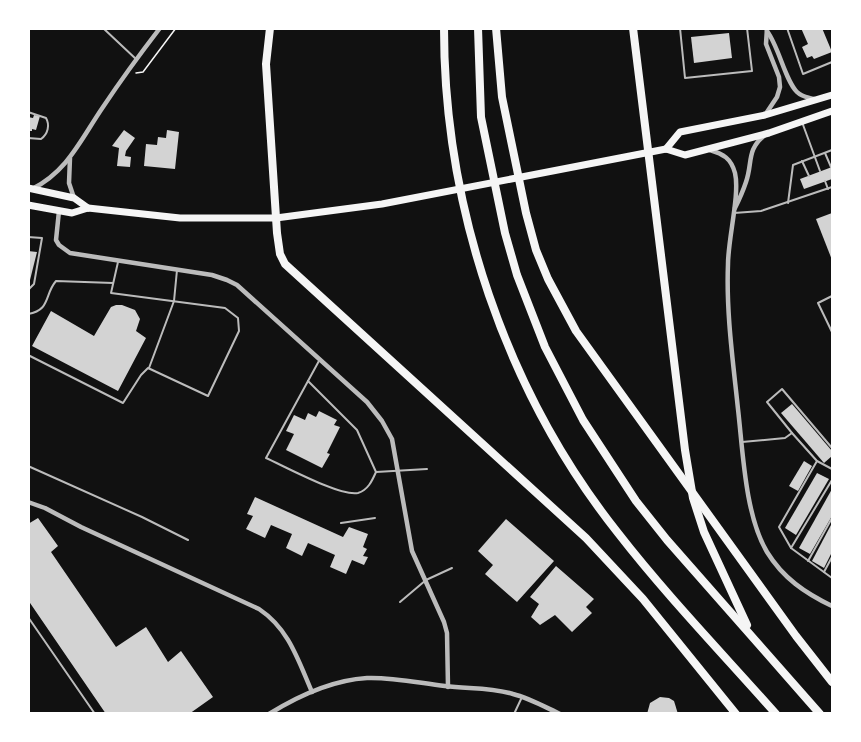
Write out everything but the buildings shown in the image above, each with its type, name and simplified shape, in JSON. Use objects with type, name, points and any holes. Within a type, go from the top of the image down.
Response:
[{"type":"highway","points":[[270,28],[266,64],[278,244],[285,264],[586,538],[644,600],[736,714]]},
{"type":"highway","points":[[444,28],[450,123],[466,214],[492,302],[526,385],[562,451],[617,533],[776,714]]},
{"type":"highway","points":[[478,28],[481,117],[495,187],[517,275],[545,347],[583,420],[636,501],[667,540],[820,714]]},
{"type":"highway","points":[[496,28],[502,97],[520,190],[536,250],[560,304],[576,331],[796,636],[832,682]]},
{"type":"highway","points":[[633,28],[685,450],[693,498],[712,554],[751,635]]},
{"type":"main road","points":[[666,149],[680,132],[765,115],[832,94]]},
{"type":"main road","points":[[28,205],[72,213],[88,208],[180,218],[276,218],[363,207],[425,196],[649,151],[666,149],[686,155],[769,132],[832,111]]},
{"type":"main road","points":[[30,188],[74,198],[88,208]]},
{"type":"street","points":[[30,188],[47,181],[70,158],[90,125],[160,28]]},
{"type":"street","points":[[767,30],[774,40],[794,88],[805,97],[817,99]]},
{"type":"street","points":[[765,115],[772,106],[780,87],[779,77],[766,44],[767,30]]},
{"type":"street","points":[[733,214],[747,180],[754,145],[769,132]]},
{"type":"street","points":[[709,149],[724,154],[734,170],[736,181],[727,267],[729,307],[750,507],[766,551],[785,577],[810,595],[832,605]]},
{"type":"street","points":[[70,158],[69,183],[74,198]]},
{"type":"street","points":[[59,211],[56,240],[64,250],[78,256],[212,275],[237,285],[367,402],[392,439],[412,551],[440,611],[447,633],[448,687]]},
{"type":"street","points":[[28,502],[259,609],[271,617],[291,642],[312,692]]},
{"type":"street","points":[[269,714],[312,692],[352,680],[368,678],[448,687],[485,688],[522,697],[560,714]]},
{"type":"lane","points":[[103,28],[137,60]]},
{"type":"lane","points":[[680,28],[685,78],[752,71],[747,28]]},
{"type":"lane","points":[[787,28],[803,74],[832,62]]},
{"type":"lane","points":[[28,112],[46,118],[48,127],[45,136],[41,139],[28,138]]},
{"type":"lane","points":[[802,122],[820,171]]},
{"type":"lane","points":[[788,203],[793,165],[832,150]]},
{"type":"lane","points":[[825,153],[831,167]]},
{"type":"lane","points":[[802,161],[809,176]]},
{"type":"lane","points":[[825,182],[828,189]]},
{"type":"lane","points":[[813,186],[816,193]]},
{"type":"lane","points":[[733,214],[761,211],[832,187]]},
{"type":"lane","points":[[28,237],[42,238],[34,284],[28,290]]},
{"type":"lane","points":[[118,262],[111,293],[225,308],[238,318],[239,331],[208,396],[148,368]]},
{"type":"lane","points":[[28,355],[123,403],[148,368],[174,302],[177,270]]},
{"type":"lane","points":[[28,314],[36,313],[47,304],[51,288],[56,281],[113,283]]},
{"type":"lane","points":[[832,296],[818,303],[832,332]]},
{"type":"lane","points":[[320,359],[266,458],[338,491],[357,493],[368,487],[376,472]]},
{"type":"lane","points":[[308,381],[357,430],[376,472]]},
{"type":"lane","points":[[832,448],[782,389],[767,402],[818,461],[832,469]]},
{"type":"lane","points":[[742,442],[785,438],[792,433]]},
{"type":"lane","points":[[818,461],[779,527],[791,548],[832,578]]},
{"type":"lane","points":[[28,466],[188,540]]},
{"type":"lane","points":[[376,472],[427,469]]},
{"type":"lane","points":[[791,548],[832,480]]},
{"type":"lane","points":[[341,523],[375,518]]},
{"type":"lane","points":[[808,561],[832,518]]},
{"type":"lane","points":[[824,572],[832,557]]},
{"type":"lane","points":[[400,602],[426,580],[452,568]]},
{"type":"lane","points":[[28,617],[95,714]]},
{"type":"lane","points":[[514,714],[522,697]]},
{"type":"path","points":[[136,73],[143,72],[176,28]]}]
